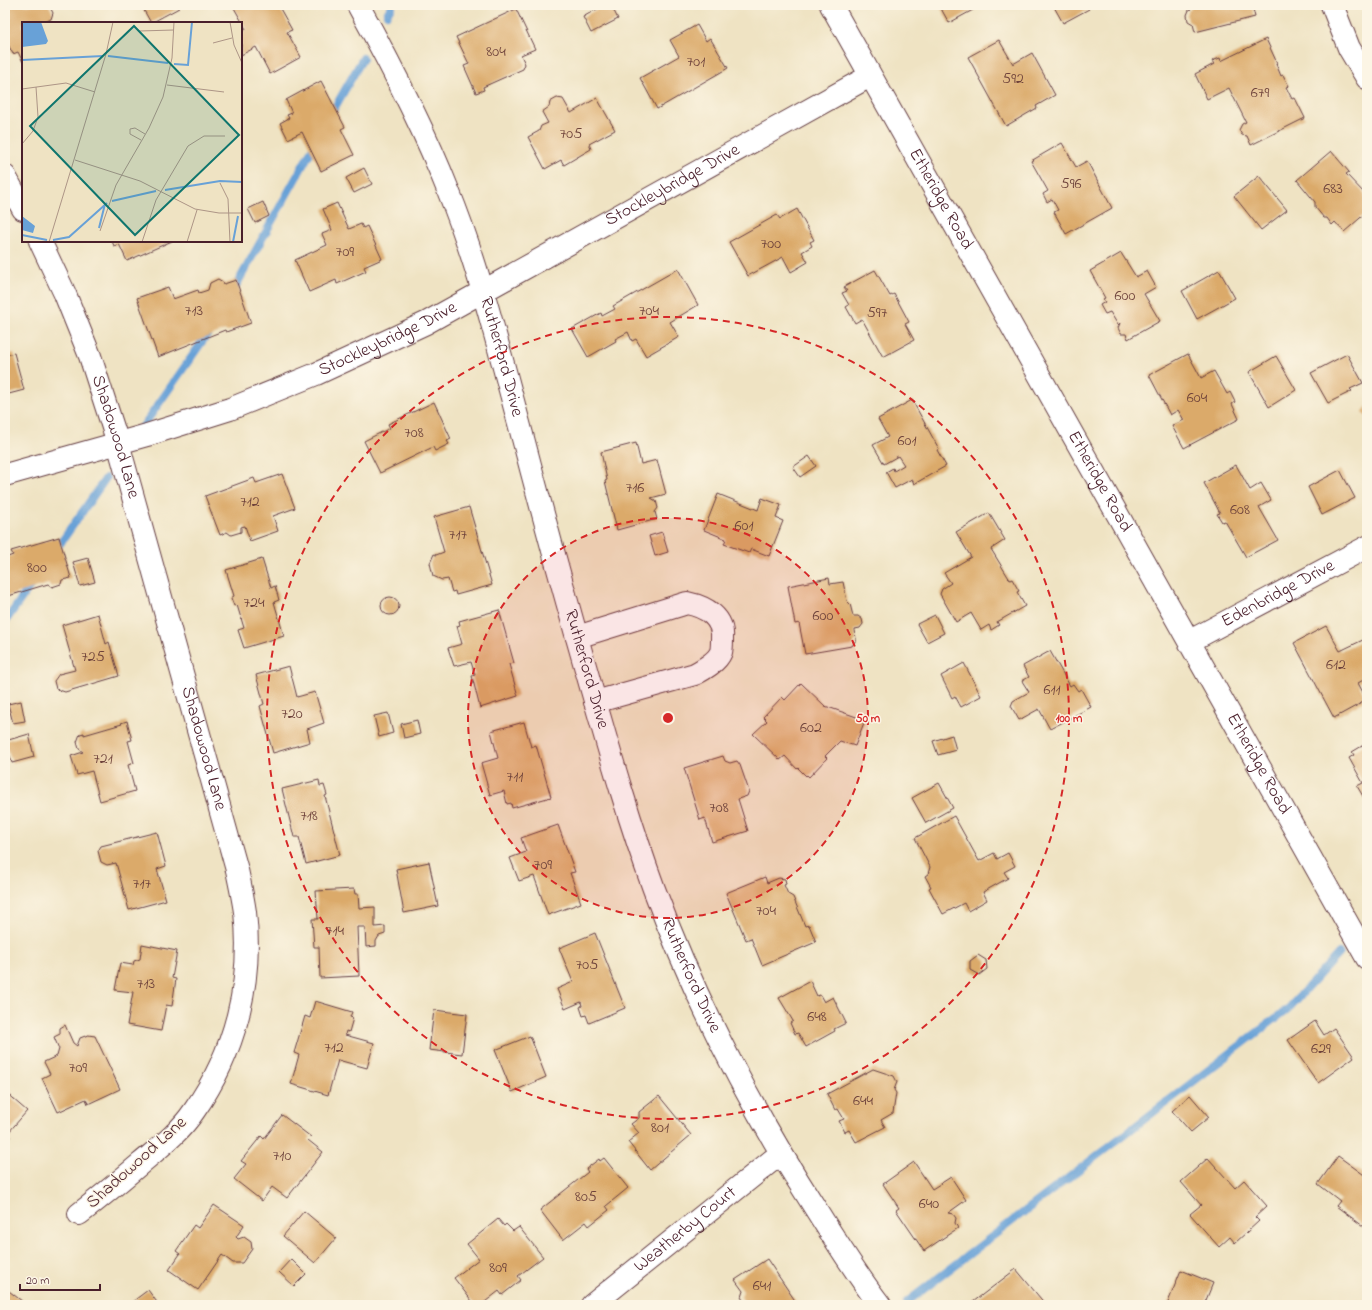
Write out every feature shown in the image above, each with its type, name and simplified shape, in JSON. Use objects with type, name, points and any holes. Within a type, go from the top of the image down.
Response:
[{"type":"street","name":"Rutherford Drive","points":[[358,5],[392,67],[449,191],[483,290],[595,702],[614,767],[654,890],[688,971],[726,1052],[780,1154],[860,1279],[880,1305]]},
{"type":"street","name":"Etheridge Road","points":[[831,5],[1367,958]]},
{"type":"street","points":[[1332,5],[1349,48],[1367,78]]},
{"type":"street","name":"Stockleybridge Drive","points":[[5,475],[230,409],[316,374],[426,323],[870,76]]},
{"type":"street","points":[[5,176],[22,207]]},
{"type":"street","name":"Shadowood Lane","points":[[40,242],[65,294],[90,356],[118,443],[237,870],[245,911],[245,984],[241,1006],[226,1052],[194,1111],[167,1142],[79,1214]]},
{"type":"street","name":"Edenbridge Drive","points":[[1190,641],[1367,547]]},
{"type":"street","points":[[577,637],[687,603],[702,606],[717,618],[723,631],[721,652],[710,666],[695,674],[595,702]]},
{"type":"street","name":"Weatherby Court","points":[[592,1305],[780,1154]]},
{"type":"building","points":[[5,5],[49,5],[53,13],[51,19],[45,22],[22,22],[22,60],[18,52],[13,54],[5,39]]},
{"type":"building","points":[[141,5],[177,5],[179,8],[153,22],[150,22]]},
{"type":"building","points":[[278,5],[292,30],[287,32],[301,57],[270,74],[256,47],[242,54],[242,31],[246,29],[233,6]]},
{"type":"building","points":[[604,5],[611,5],[618,19],[591,33],[583,17]]},
{"type":"building","points":[[939,5],[982,5],[949,23]]},
{"type":"building","points":[[1053,5],[1087,5],[1089,9],[1063,23]]},
{"type":"building","points":[[1190,5],[1252,5],[1255,17],[1195,32],[1193,24],[1188,21],[1187,15],[1191,9]]},
{"type":"building","points":[[516,9],[535,49],[521,55],[525,64],[523,69],[483,87],[484,90],[476,93],[464,66],[469,64],[456,37]]},
{"type":"building","points":[[697,25],[706,41],[710,38],[728,68],[657,109],[640,78],[679,56],[670,40]]},
{"type":"building","points":[[1266,39],[1281,76],[1283,75],[1289,86],[1286,87],[1292,99],[1295,98],[1305,118],[1251,145],[1247,136],[1242,135],[1239,130],[1242,124],[1246,122],[1229,88],[1207,99],[1195,74],[1214,64],[1212,61],[1220,58],[1221,61]]},
{"type":"building","points":[[999,40],[1013,64],[1032,53],[1055,95],[1036,106],[1037,108],[1006,126],[968,57]]},
{"type":"building","points":[[321,81],[345,127],[341,129],[354,155],[321,171],[302,132],[288,139],[280,123],[289,118],[287,115],[292,113],[286,100]]},
{"type":"building","points":[[557,98],[563,99],[571,113],[597,98],[615,130],[589,144],[591,149],[564,165],[561,160],[545,169],[528,137],[539,131],[541,126],[548,123],[542,112],[549,107],[550,102]]},
{"type":"building","points":[[1062,143],[1076,167],[1087,161],[1112,208],[1066,234],[1054,212],[1058,210],[1052,199],[1047,202],[1043,194],[1048,191],[1031,161]]},
{"type":"building","points":[[1331,151],[1349,172],[1346,174],[1366,195],[1364,196],[1367,200],[1367,212],[1344,232],[1335,222],[1332,225],[1327,218],[1324,218],[1315,207],[1315,202],[1297,180]]},
{"type":"building","points":[[364,168],[372,184],[354,193],[346,178]]},
{"type":"building","points":[[1259,176],[1287,210],[1261,230],[1234,196]]},
{"type":"building","points":[[263,202],[269,216],[255,223],[248,209]]},
{"type":"building","points":[[337,203],[349,229],[361,224],[363,228],[367,226],[382,259],[364,267],[366,271],[337,284],[336,280],[309,292],[295,260],[327,245],[322,234],[332,230],[323,209]]},
{"type":"building","points":[[797,209],[814,240],[810,242],[812,246],[802,252],[808,262],[791,272],[783,257],[748,276],[729,242],[777,215],[780,219]]},
{"type":"building","points":[[112,242],[170,242],[127,261],[119,244],[114,246]]},
{"type":"building","points":[[1121,253],[1136,277],[1147,271],[1156,287],[1144,294],[1160,321],[1128,339],[1126,334],[1121,334],[1118,328],[1120,323],[1118,325],[1110,312],[1105,314],[1100,305],[1105,302],[1103,299],[1105,298],[1090,271]]},
{"type":"building","points":[[678,269],[698,305],[670,322],[679,337],[646,356],[636,339],[632,341],[628,332],[615,339],[616,341],[588,357],[572,329],[601,313],[602,316],[615,309],[613,306]]},
{"type":"building","points":[[875,270],[890,296],[894,294],[909,322],[905,324],[914,340],[883,357],[862,319],[855,323],[846,307],[849,305],[842,293],[847,291],[844,287]]},
{"type":"building","points":[[1219,270],[1235,298],[1197,319],[1182,291]]},
{"type":"building","points":[[218,279],[224,284],[236,280],[251,323],[226,332],[225,330],[158,357],[137,298],[168,287],[173,299],[198,290],[199,293],[208,290],[210,283]]},
{"type":"building","points":[[5,353],[6,355],[14,353],[24,390],[5,395]]},
{"type":"building","points":[[1188,354],[1201,378],[1214,371],[1227,394],[1230,392],[1235,402],[1232,404],[1239,419],[1184,448],[1172,426],[1184,420],[1178,410],[1170,415],[1149,375]]},
{"type":"building","points":[[1347,354],[1363,383],[1350,389],[1352,391],[1328,403],[1311,373]]},
{"type":"building","points":[[1276,356],[1296,390],[1269,407],[1249,372]]},
{"type":"building","points":[[912,400],[939,449],[937,450],[946,466],[914,484],[912,479],[895,488],[886,472],[893,468],[894,471],[904,465],[898,456],[884,464],[873,445],[888,437],[878,419]]},
{"type":"building","points":[[434,402],[451,439],[447,441],[449,444],[435,451],[433,447],[380,473],[364,441],[390,428],[388,424]]},
{"type":"building","points":[[1367,406],[1367,417],[1362,413]]},
{"type":"building","points":[[636,443],[641,464],[657,460],[666,494],[651,498],[656,501],[658,508],[655,512],[657,519],[617,530],[605,481],[607,480],[601,452]]},
{"type":"building","points":[[809,456],[816,466],[800,477],[793,467]]},
{"type":"building","points":[[1236,465],[1250,490],[1261,483],[1271,500],[1259,507],[1278,540],[1246,557],[1225,521],[1222,522],[1217,514],[1220,513],[1204,483]]},
{"type":"building","points":[[1340,470],[1355,498],[1322,515],[1308,487]]},
{"type":"building","points":[[282,474],[295,508],[273,516],[278,531],[250,541],[245,526],[241,527],[241,532],[231,535],[227,532],[220,535],[205,496],[254,478],[256,483]]},
{"type":"building","points":[[718,494],[758,510],[762,498],[781,505],[776,518],[783,521],[769,556],[751,549],[749,553],[724,544],[726,539],[704,530]]},
{"type":"building","points":[[469,507],[492,585],[456,595],[455,591],[452,592],[448,579],[442,580],[433,576],[430,563],[434,554],[436,555],[444,552],[434,517]]},
{"type":"building","points":[[989,513],[1005,540],[991,549],[1010,580],[1012,579],[1025,606],[997,622],[999,625],[991,630],[989,625],[981,630],[971,613],[956,622],[940,594],[942,589],[951,583],[944,573],[971,557],[956,532]]},
{"type":"building","points":[[662,532],[668,552],[655,556],[649,536]]},
{"type":"building","points":[[59,537],[71,578],[62,580],[61,584],[52,587],[48,584],[5,597],[5,558],[13,555],[11,551]]},
{"type":"building","points":[[88,558],[95,582],[80,586],[73,562]]},
{"type":"building","points":[[262,559],[271,588],[275,586],[279,600],[274,602],[284,636],[244,648],[238,630],[244,628],[237,605],[234,606],[231,598],[234,596],[226,570]]},
{"type":"building","points":[[829,578],[830,584],[843,582],[847,601],[850,604],[853,616],[858,616],[862,619],[863,624],[860,628],[855,629],[856,640],[852,646],[805,654],[799,623],[795,624],[788,586]]},
{"type":"building","points":[[390,597],[396,600],[399,606],[396,612],[390,615],[384,612],[381,606],[384,600]]},
{"type":"building","points":[[499,610],[514,663],[509,664],[518,696],[480,708],[472,676],[475,675],[471,662],[454,666],[448,648],[462,644],[457,626],[460,625],[459,621]]},
{"type":"building","points":[[98,614],[106,644],[109,642],[119,676],[65,692],[56,689],[54,681],[59,674],[75,670],[62,625]]},
{"type":"building","points":[[935,615],[944,633],[927,642],[917,624]]},
{"type":"building","points":[[1326,626],[1340,651],[1367,638],[1367,678],[1358,683],[1367,700],[1334,718],[1294,643]]},
{"type":"building","points":[[1050,651],[1070,686],[1073,684],[1078,691],[1081,689],[1091,707],[1050,729],[1039,709],[1019,720],[1011,706],[1013,701],[1029,692],[1022,681],[1029,677],[1023,666]]},
{"type":"building","points":[[964,663],[981,696],[961,707],[955,696],[952,698],[941,676]]},
{"type":"building","points":[[289,666],[297,697],[315,692],[324,723],[307,729],[310,742],[273,753],[260,706],[264,704],[256,675]]},
{"type":"building","points":[[801,683],[825,706],[865,720],[855,746],[840,741],[825,756],[827,758],[809,777],[798,768],[797,769],[785,756],[780,760],[753,734],[767,721],[763,717],[782,697],[785,700]]},
{"type":"building","points":[[21,701],[25,721],[13,723],[8,704]]},
{"type":"building","points":[[388,713],[393,733],[379,737],[374,716]]},
{"type":"building","points":[[417,720],[420,734],[404,738],[401,724]]},
{"type":"building","points":[[127,721],[132,740],[128,741],[134,763],[128,765],[135,791],[100,801],[92,771],[77,775],[71,756],[83,752],[79,749],[77,742],[80,734],[84,733],[84,735],[122,724],[121,723]]},
{"type":"building","points":[[524,722],[531,747],[536,745],[551,797],[512,808],[511,803],[507,804],[504,791],[490,795],[481,763],[498,758],[491,731]]},
{"type":"building","points":[[29,734],[34,757],[12,763],[5,741]]},
{"type":"building","points":[[952,735],[956,750],[938,755],[933,741]]},
{"type":"building","points":[[1367,743],[1367,803],[1357,786],[1363,783],[1349,758],[1354,755],[1352,752]]},
{"type":"building","points":[[723,756],[725,761],[730,763],[737,761],[740,765],[749,791],[747,796],[738,799],[748,831],[712,842],[705,818],[700,820],[684,768]]},
{"type":"building","points":[[319,780],[320,786],[324,785],[327,795],[325,796],[340,855],[306,864],[299,837],[294,837],[282,789]]},
{"type":"building","points":[[939,783],[953,808],[926,823],[912,798]]},
{"type":"building","points":[[954,816],[979,861],[994,853],[997,859],[1008,853],[1015,866],[1004,872],[1008,878],[983,892],[987,900],[968,911],[964,903],[943,914],[929,888],[931,887],[925,876],[928,874],[930,867],[915,838]]},
{"type":"building","points":[[558,825],[575,872],[570,873],[581,903],[548,915],[534,876],[519,881],[510,858],[526,852],[521,838]]},
{"type":"building","points":[[157,832],[166,866],[157,869],[166,900],[129,910],[116,863],[107,865],[101,862],[98,851],[101,846]]},
{"type":"building","points":[[429,862],[438,906],[404,913],[396,869]]},
{"type":"building","points":[[765,877],[767,883],[779,878],[785,879],[786,884],[784,885],[788,894],[793,897],[805,926],[809,925],[816,942],[762,965],[751,938],[746,940],[726,893]]},
{"type":"building","points":[[354,889],[355,894],[358,894],[359,908],[375,907],[375,927],[385,926],[385,934],[379,936],[376,941],[376,946],[366,947],[365,927],[357,927],[359,976],[320,978],[319,947],[314,947],[312,919],[318,919],[316,891]]},
{"type":"building","points":[[595,933],[625,1008],[589,1023],[586,1015],[583,1016],[580,1007],[582,1006],[581,1002],[565,1009],[557,989],[573,982],[559,948]]},
{"type":"building","points":[[142,944],[177,951],[172,978],[176,979],[172,1006],[166,1005],[161,1031],[127,1025],[133,992],[115,990],[120,963],[133,965],[134,961],[140,959]]},
{"type":"building","points":[[978,955],[986,960],[987,969],[979,975],[970,970],[970,961]]},
{"type":"building","points":[[810,981],[817,996],[820,995],[824,1002],[833,997],[846,1023],[834,1029],[835,1031],[806,1047],[798,1033],[795,1034],[790,1023],[793,1021],[779,998]]},
{"type":"building","points":[[315,1001],[352,1012],[350,1017],[353,1018],[349,1032],[346,1031],[345,1035],[374,1043],[367,1068],[338,1060],[328,1095],[291,1084],[299,1055],[294,1053],[305,1016],[310,1018]]},
{"type":"building","points":[[434,1010],[467,1014],[462,1054],[429,1050]]},
{"type":"building","points":[[1315,1021],[1324,1035],[1334,1028],[1354,1057],[1318,1083],[1288,1040]]},
{"type":"building","points":[[65,1025],[73,1043],[77,1046],[80,1038],[88,1035],[95,1036],[120,1089],[88,1104],[86,1099],[58,1112],[42,1078],[50,1074],[44,1062],[57,1056],[59,1049],[54,1037],[60,1034],[60,1028]]},
{"type":"building","points":[[530,1036],[546,1077],[512,1092],[495,1050]]},
{"type":"building","points":[[873,1069],[894,1076],[897,1082],[894,1090],[896,1093],[893,1113],[881,1120],[885,1127],[856,1142],[849,1130],[845,1132],[839,1121],[844,1119],[838,1109],[835,1110],[827,1094]]},
{"type":"building","points":[[5,1092],[27,1111],[8,1133],[11,1136],[5,1143]]},
{"type":"building","points":[[1190,1095],[1209,1117],[1191,1132],[1172,1111]]},
{"type":"building","points":[[659,1096],[691,1135],[650,1170],[628,1142],[639,1133],[631,1124],[639,1118],[639,1112]]},
{"type":"building","points":[[282,1115],[311,1137],[308,1140],[323,1152],[287,1198],[272,1187],[262,1201],[234,1179],[246,1164],[241,1161],[261,1136],[264,1139]]},
{"type":"building","points":[[1338,1156],[1367,1177],[1367,1229],[1336,1206],[1340,1201],[1318,1184]]},
{"type":"building","points":[[604,1158],[628,1188],[606,1206],[609,1210],[589,1226],[586,1222],[563,1240],[540,1210],[588,1172],[586,1169],[599,1159],[600,1161]]},
{"type":"building","points":[[1208,1158],[1235,1188],[1244,1180],[1267,1206],[1255,1217],[1259,1221],[1235,1243],[1230,1237],[1219,1247],[1190,1214],[1201,1205],[1181,1182]]},
{"type":"building","points":[[914,1162],[932,1189],[951,1177],[966,1200],[948,1213],[953,1214],[956,1218],[955,1223],[958,1228],[924,1251],[896,1210],[899,1208],[883,1184]]},
{"type":"building","points":[[214,1205],[244,1225],[236,1237],[238,1239],[244,1237],[251,1242],[252,1249],[242,1263],[233,1263],[222,1255],[198,1290],[169,1270],[180,1254],[176,1251],[194,1225],[198,1228]]},
{"type":"building","points":[[304,1211],[336,1238],[315,1263],[283,1236]]},
{"type":"building","points":[[498,1219],[504,1226],[506,1224],[513,1231],[519,1227],[543,1257],[518,1276],[521,1280],[502,1295],[499,1291],[481,1305],[475,1305],[454,1278],[479,1259],[467,1244]]},
{"type":"building","points":[[291,1259],[306,1274],[294,1286],[279,1272]]},
{"type":"building","points":[[767,1259],[798,1305],[746,1305],[741,1297],[743,1291],[735,1280]]},
{"type":"building","points":[[1016,1269],[1046,1305],[969,1305]]},
{"type":"building","points":[[1181,1270],[1213,1283],[1204,1305],[1167,1305]]},
{"type":"building","points":[[5,1288],[27,1305],[5,1305]]},
{"type":"building","points":[[148,1290],[159,1305],[128,1305]]},
{"type":"waterway","points":[[387,14],[392,5]]},
{"type":"waterway","points":[[330,116],[363,58]]},
{"type":"waterway","points":[[232,293],[316,142]]},
{"type":"waterway","points":[[139,432],[211,329]]},
{"type":"waterway","points":[[55,551],[106,478]]},
{"type":"waterway","points":[[5,622],[33,582]]},
{"type":"waterway","points":[[907,1302],[1289,1008],[1339,953]]}]
